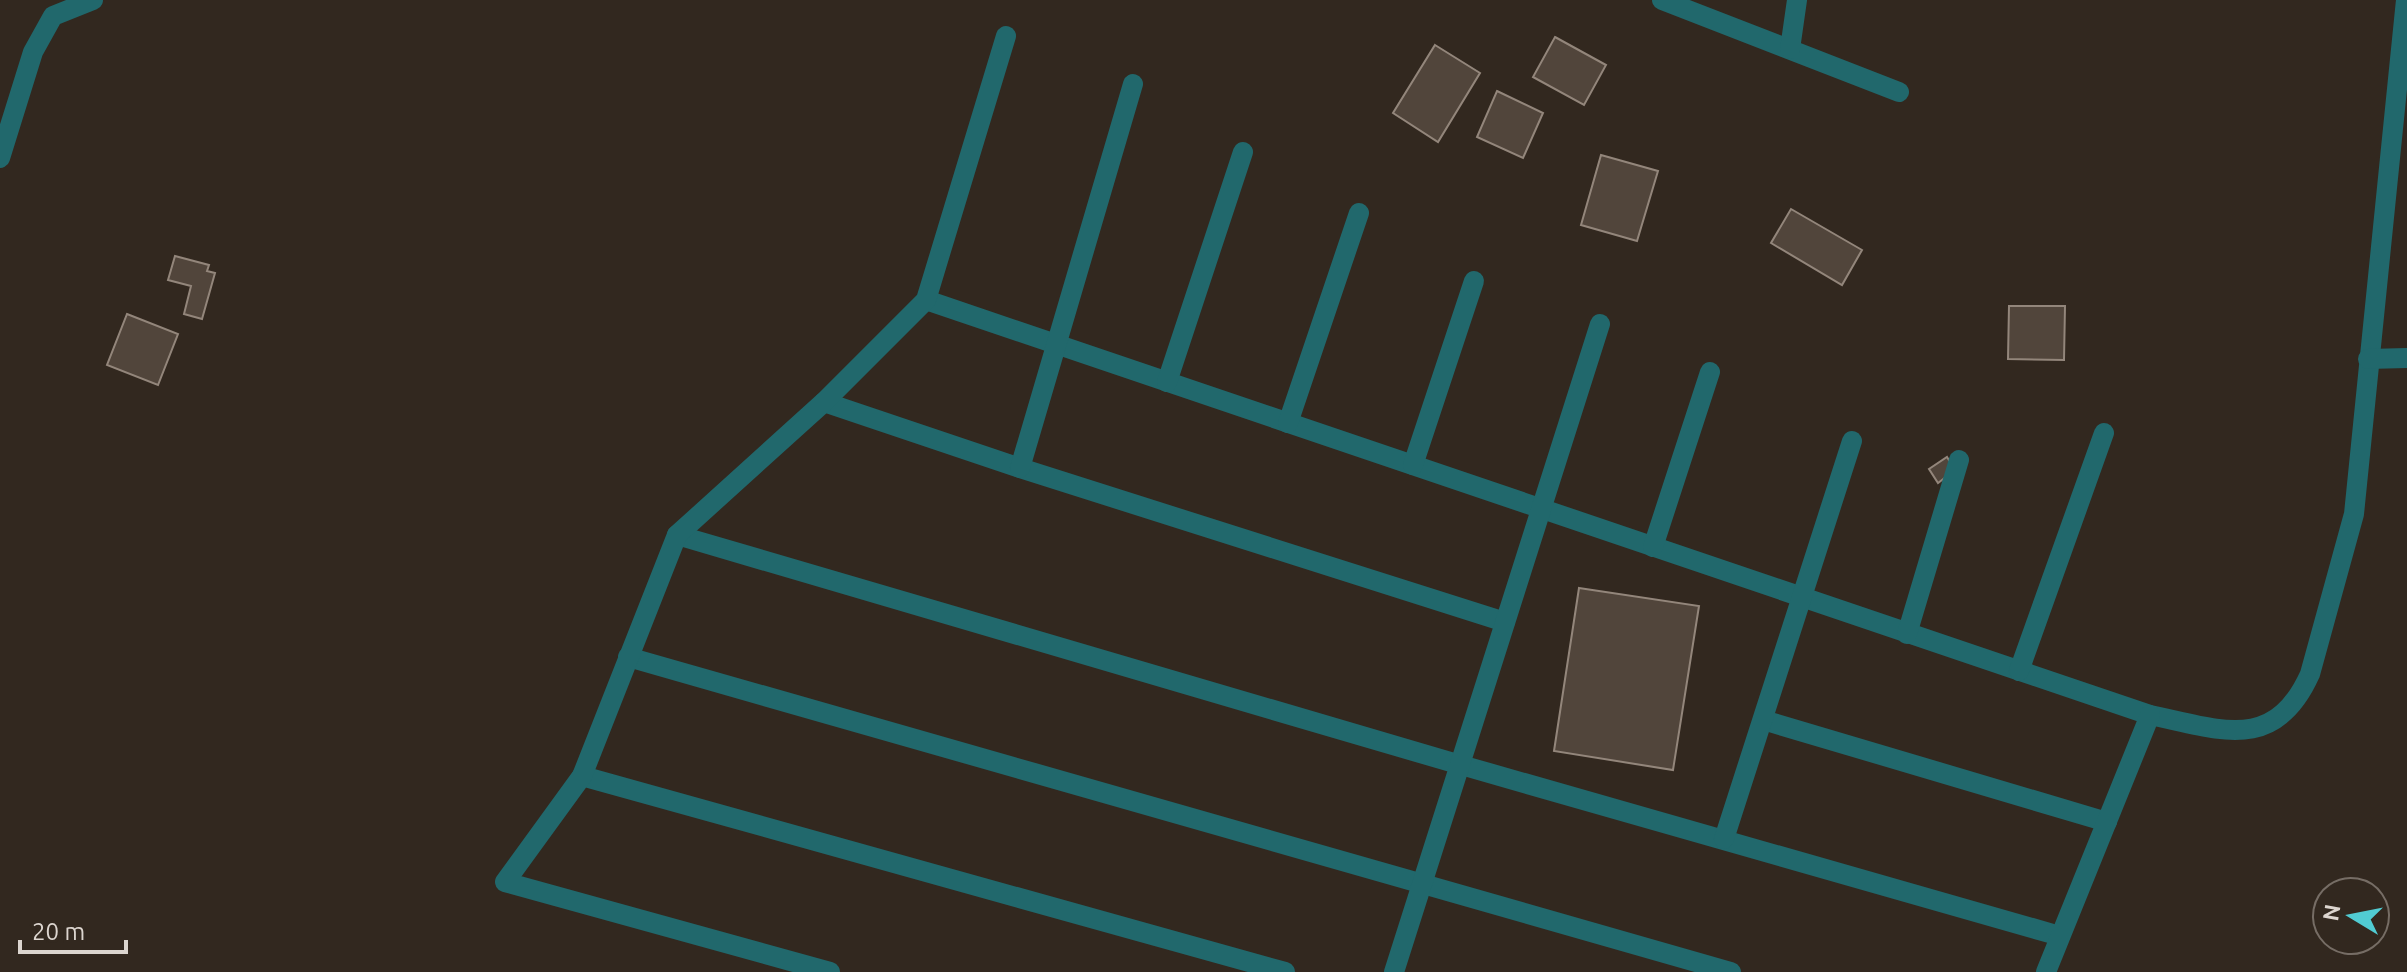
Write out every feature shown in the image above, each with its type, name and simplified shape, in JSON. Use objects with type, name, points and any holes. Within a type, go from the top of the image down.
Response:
[{"type":"street","points":[[0,158],[33,52],[53,16],[93,0]]},
{"type":"street","points":[[1662,0],[1899,92]]},
{"type":"street","points":[[1790,49],[1797,0]]},
{"type":"street","points":[[926,300],[2150,715],[2219,729],[2257,729],[2271,724],[2301,695],[2310,674],[2354,514],[2406,0]]},
{"type":"street","points":[[830,972],[505,882],[582,776],[677,535],[824,402],[926,300],[1006,36]]},
{"type":"street","points":[[1020,468],[1133,84]]},
{"type":"street","points":[[1167,382],[1243,152]]},
{"type":"street","points":[[1288,423],[1359,213]]},
{"type":"street","points":[[1413,465],[1474,281]]},
{"type":"street","points":[[1394,972],[1600,324]]},
{"type":"street","points":[[2368,359],[2407,358]]},
{"type":"street","points":[[1653,547],[1710,372]]},
{"type":"street","points":[[824,402],[1020,468],[1505,622]]},
{"type":"street","points":[[2019,671],[2104,433]]},
{"type":"street","points":[[1724,839],[1852,441]]},
{"type":"street","points":[[1907,634],[1959,460]]},
{"type":"street","points":[[677,535],[1461,765],[2060,936]]},
{"type":"street","points":[[628,657],[1731,972]]},
{"type":"street","points":[[2046,972],[2150,715]]},
{"type":"street","points":[[1763,720],[2107,822]]},
{"type":"street","points":[[582,776],[1285,972]]},
{"type":"building","points":[[1555,37],[1606,65],[1584,105],[1533,77]]},
{"type":"building","points":[[1435,45],[1480,73],[1438,142],[1393,113]]},
{"type":"building","points":[[1497,91],[1543,113],[1523,158],[1477,137]]},
{"type":"building","points":[[1601,155],[1658,171],[1637,241],[1581,225]]},
{"type":"building","points":[[1791,209],[1862,250],[1842,285],[1771,243]]},
{"type":"building","points":[[175,256],[209,265],[207,271],[215,273],[202,319],[184,314],[191,286],[168,280]]},
{"type":"building","points":[[2009,306],[2065,306],[2064,360],[2008,359]]},
{"type":"building","points":[[127,314],[178,334],[158,385],[107,365]]},
{"type":"building","points":[[1947,457],[1955,470],[1938,483],[1929,469]]},
{"type":"building","points":[[1579,588],[1699,606],[1673,770],[1554,751]]}]
